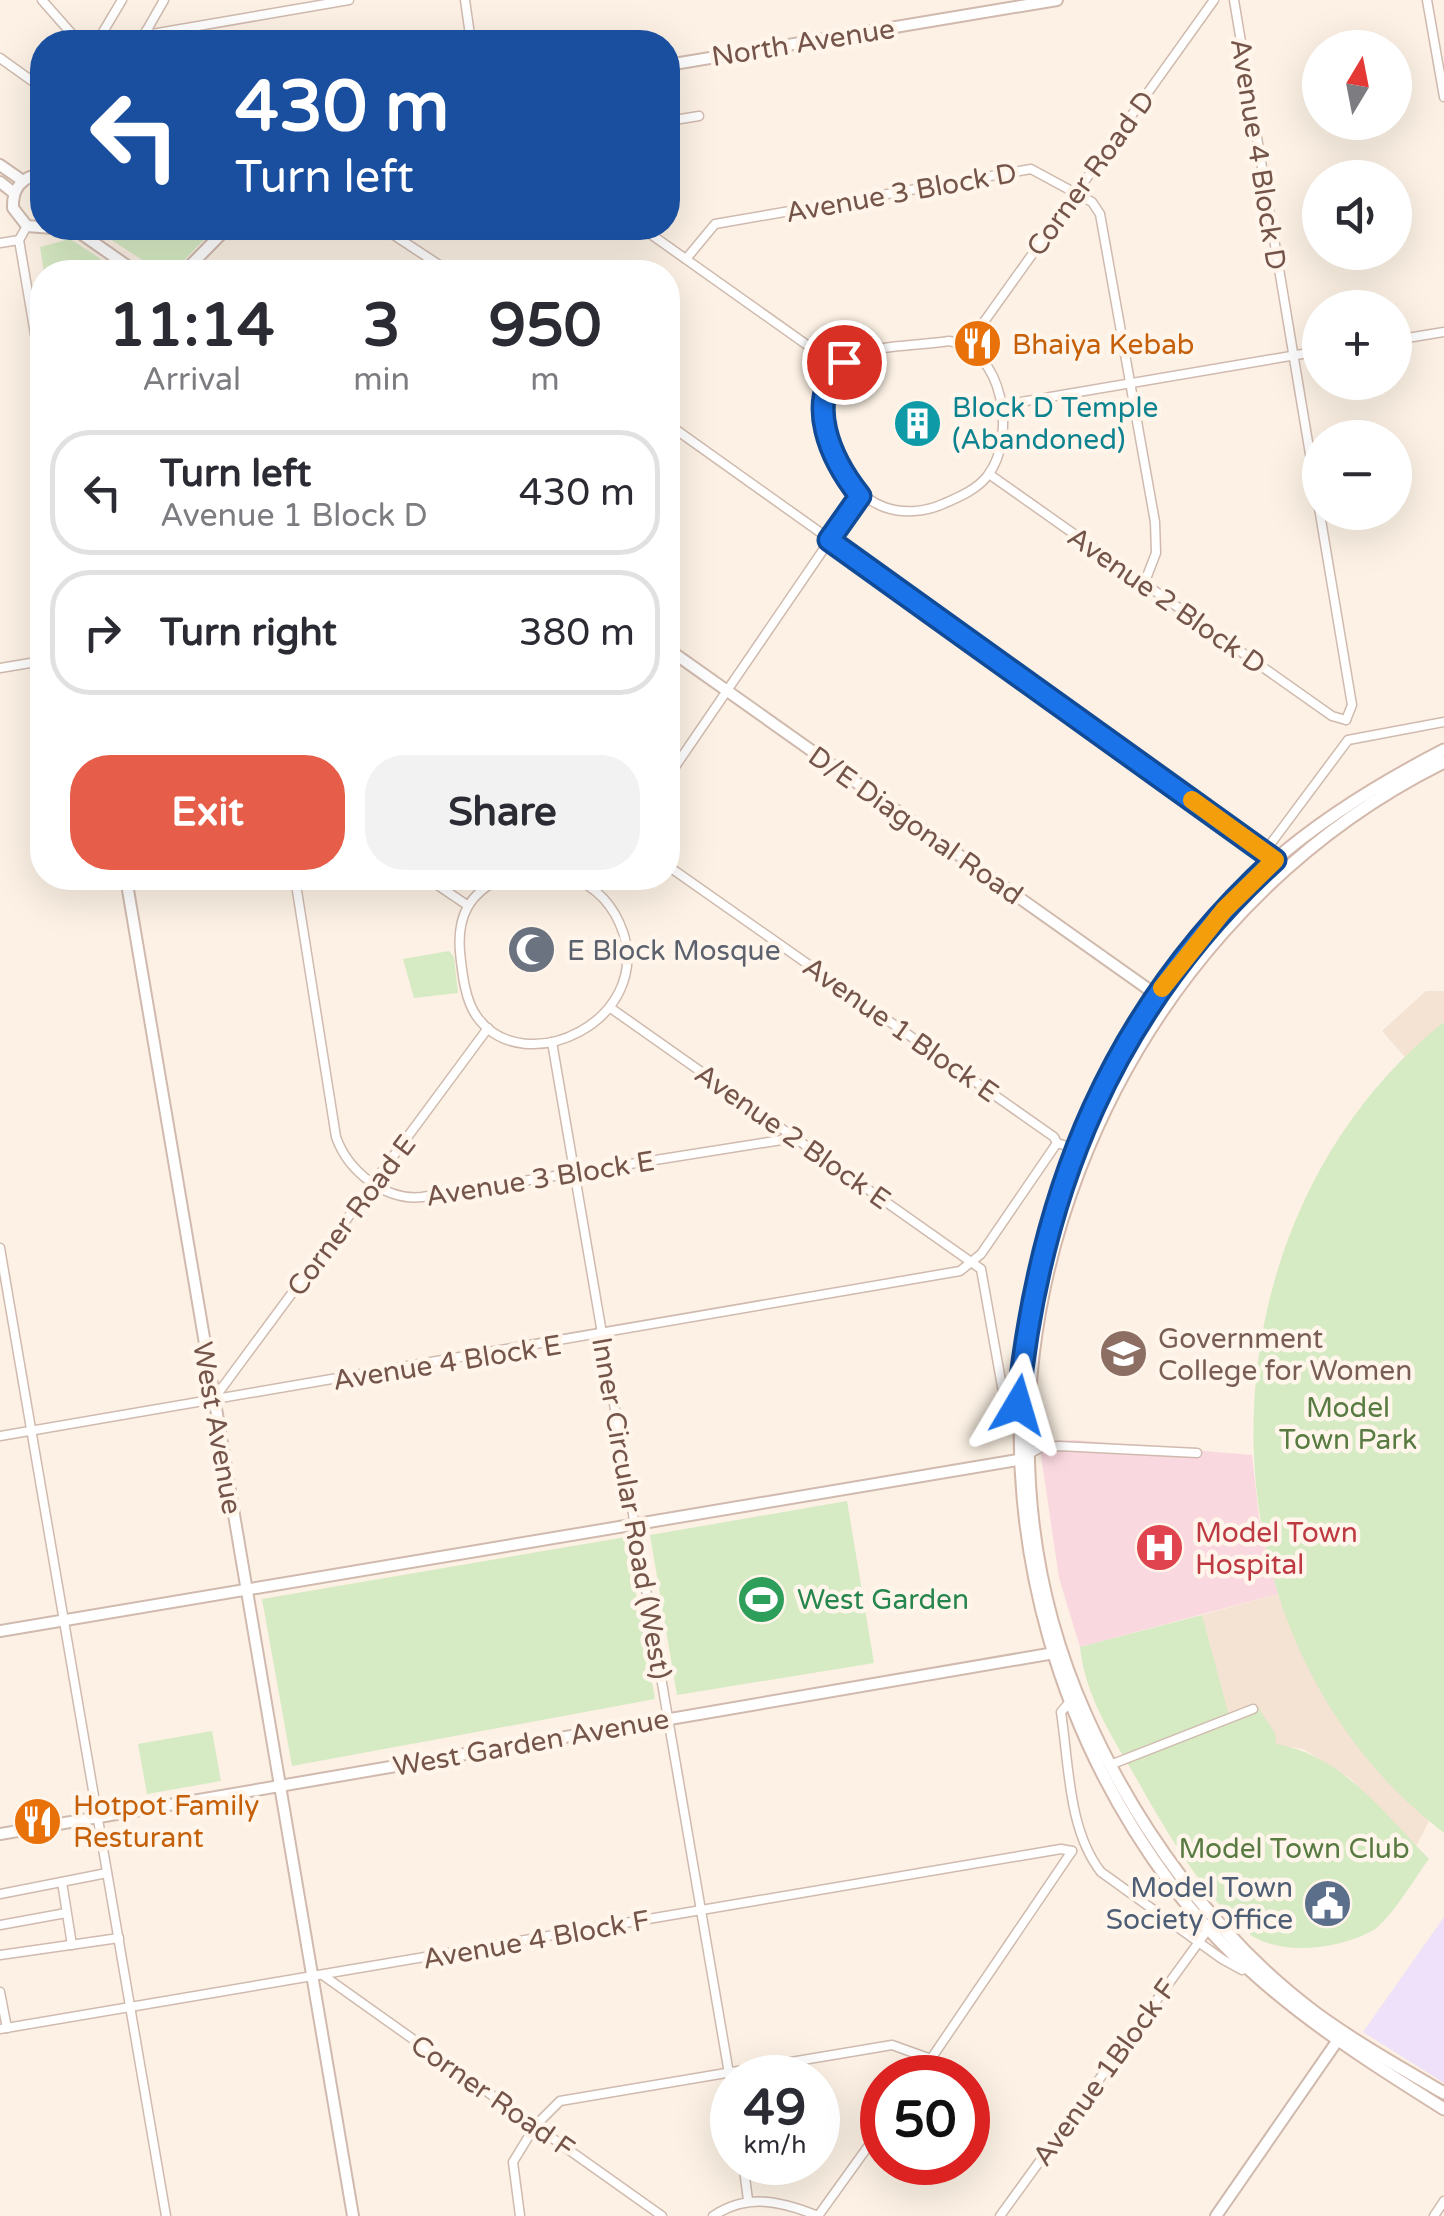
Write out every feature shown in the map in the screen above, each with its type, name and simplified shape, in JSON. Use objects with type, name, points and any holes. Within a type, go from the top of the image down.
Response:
[{"type":"main road","points":[[1444,750],[1374,791],[1224,910],[1122,1050],[1079,1149],[1040,1261],[1018,1405],[1032,1569],[1068,1704],[1142,1843],[1209,1928],[1341,2036],[1444,2109]]},
{"type":"main road","points":[[1279,865],[1444,762]]},
{"type":"main road","points":[[1024,1457],[1046,1288],[1079,1149]]},
{"type":"main road","points":[[1056,1653],[1110,1765],[1186,1881],[1252,1965]]},
{"type":"main road","points":[[1341,2036],[1444,2093]]},
{"type":"street","points":[[42,0],[68,30]]},
{"type":"street","points":[[147,30],[164,0]]},
{"type":"street","points":[[175,30],[349,0]]},
{"type":"street","points":[[464,0],[469,30]]},
{"type":"street","name":"North Avenue","points":[[680,63],[1056,0]]},
{"type":"street","name":"Corner Road D","points":[[966,347],[1214,0]]},
{"type":"street","name":"Avenue 4 Block D","points":[[1234,0],[1352,705],[1346,720]]},
{"type":"street","points":[[1428,0],[1444,97]]},
{"type":"street","points":[[104,30],[120,1]]},
{"type":"street","points":[[0,58],[30,79]]},
{"type":"street","points":[[680,119],[699,116]]},
{"type":"street","points":[[0,165],[23,180]]},
{"type":"street","name":"Avenue 3 Block D","points":[[686,259],[714,224],[1013,172],[1037,169],[1092,202],[1100,214],[1156,538],[1154,563],[1144,584]]},
{"type":"street","points":[[30,178],[23,180],[14,193],[16,215],[30,227]]},
{"type":"street","points":[[0,182],[14,193]]},
{"type":"street","points":[[26,226],[19,240],[30,305]]},
{"type":"street","points":[[0,242],[19,240]]},
{"type":"street","points":[[89,240],[119,260]]},
{"type":"street","points":[[196,260],[215,240]]},
{"type":"street","points":[[402,240],[432,260]]},
{"type":"street","points":[[659,240],[838,367]]},
{"type":"street","points":[[1412,337],[1444,332]]},
{"type":"street","points":[[949,341],[966,347],[982,363],[1003,405],[1002,436],[990,474],[965,494],[920,510],[892,510],[860,496],[832,454],[824,421],[838,367],[863,354],[949,341]]},
{"type":"street","points":[[1003,405],[1302,355]]},
{"type":"street","points":[[680,433],[1266,850],[1279,865]]},
{"type":"street","name":"Avenue 2 Block D","points":[[990,474],[1332,716],[1346,720]]},
{"type":"street","points":[[680,760],[860,496]]},
{"type":"street","name":"D/E Diagonal Road","points":[[680,658],[1161,998]]},
{"type":"street","points":[[0,668],[30,663]]},
{"type":"street","points":[[1346,720],[1353,738]]},
{"type":"street","points":[[1266,850],[1338,750],[1353,738],[1444,722]]},
{"type":"street","name":"Avenue 1 Block E","points":[[680,874],[1054,1137],[1057,1143],[1079,1149]]},
{"type":"street","name":"West Avenue","points":[[128,890],[278,1784],[318,1976],[353,2216]]},
{"type":"street","name":"Avenue 3 Block E","points":[[297,890],[336,1137],[349,1166],[396,1196],[413,1198],[794,1138]]},
{"type":"street","points":[[446,890],[467,904]]},
{"type":"street","points":[[485,890],[467,904],[460,924],[463,974],[474,1012],[488,1028],[513,1039],[552,1042],[589,1026],[612,1009],[625,979],[627,945],[616,913],[599,890]]},
{"type":"street","name":"Avenue 2 Block E","points":[[612,1009],[974,1263]]},
{"type":"street","name":"Corner Road E","points":[[212,1400],[488,1028]]},
{"type":"street","name":"Inner Circular Road (West)","points":[[552,1042],[727,2055]]},
{"type":"street","points":[[1018,1405],[1008,1402],[1003,1392],[984,1274],[974,1263],[1057,1143]]},
{"type":"street","points":[[0,1248],[166,2216]]},
{"type":"street","name":"Avenue 4 Block E","points":[[0,1436],[602,1336],[960,1272],[974,1263]]},
{"type":"street","points":[[0,1632],[1024,1457],[1042,1446],[1197,1453]]},
{"type":"street","name":"West Garden Avenue","points":[[0,1834],[1056,1653]]},
{"type":"street","points":[[1068,1704],[1060,1712],[1083,1846],[1101,1872],[1238,1969],[1252,1965]]},
{"type":"street","points":[[1110,1765],[1253,1709]]},
{"type":"street","points":[[934,2055],[1072,1851],[1083,1846]]},
{"type":"street","name":"Avenue 4 Block F","points":[[4,2028],[1061,1848],[1072,1851]]},
{"type":"street","points":[[0,1894],[107,1873]]},
{"type":"street","points":[[62,1882],[72,1945]]},
{"type":"street","points":[[0,1925],[66,1913]]},
{"type":"street","name":"Avenue 1Block F","points":[[1000,2216],[1209,1928]]},
{"type":"street","points":[[0,1955],[119,1938]]},
{"type":"street","name":"Corner Road F","points":[[318,1976],[662,2216]]},
{"type":"street","points":[[0,1992],[4,2028]]},
{"type":"street","points":[[1216,2216],[1341,2036]]},
{"type":"street","points":[[832,2055],[892,2045],[920,2055]]},
{"type":"street","points":[[520,2216],[514,2162],[535,2126],[560,2101],[710,2075]]},
{"type":"street","points":[[714,2216],[748,2200],[790,2204],[818,2216],[860,2158]]},
{"type":"street","points":[[746,2185],[748,2200]]},
{"type":"street","points":[[1434,2216],[1444,2202]]},
{"type":"shaded area","points":[[1426,991],[1444,991],[1444,1022],[1405,1057],[1382,1031]]},
{"type":"shaded area","name":"Model Town Hospital","points":[[1074,1440],[1252,1455],[1259,1517],[1278,1594],[1080,1647],[1059,1578],[1039,1442]]},
{"type":"shaded area","points":[[1278,1594],[1309,1666],[1400,1794],[1429,1821],[1416,1846],[1350,1778],[1303,1749],[1276,1745],[1230,1720],[1202,1615]]},
{"type":"shaded area","points":[[1444,1917],[1444,2083],[1363,2032]]},
{"type":"green space","points":[[72,240],[102,260],[42,260],[40,247]]},
{"type":"green space","points":[[112,240],[204,240],[184,260],[142,260]]},
{"type":"green space","points":[[449,951],[454,957],[458,993],[414,998],[403,959]]},
{"type":"green space","name":"Model Town Park","points":[[1444,1022],[1444,1833],[1360,1750],[1300,1651],[1265,1542],[1254,1428],[1266,1314],[1302,1205],[1362,1106]]},
{"type":"green space","name":"West Garden","points":[[847,1501],[874,1663],[677,1695],[650,1535]]},
{"type":"green space","points":[[626,1537],[655,1699],[292,1766],[262,1599]]},
{"type":"green space","name":"Model Town Club","points":[[1202,1615],[1230,1719],[1255,1703],[1275,1733],[1276,1744],[1300,1750],[1342,1773],[1429,1859],[1394,1909],[1372,1931],[1343,1942],[1309,1948],[1276,1945],[1248,1933],[1191,1867],[1104,1723],[1089,1687],[1080,1647]]},
{"type":"green space","points":[[212,1731],[221,1781],[147,1794],[138,1744]]},
{"type":"slow traffic","points":[[1162,988],[1224,910],[1275,860],[1192,800]]},
{"type":"place","name":"Bhaiya Kebab","points":[[977,344]]},
{"type":"place","name":"Block D Temple (Abandoned)","points":[[917,423]]},
{"type":"place","name":"E Block Mosque","points":[[532,950]]},
{"type":"place","name":"Government College for Women","points":[[1123,1354]]},
{"type":"place","name":"Model Town Hospital","points":[[1160,1548]]},
{"type":"place","name":"West Garden","points":[[762,1599]]},
{"type":"place","name":"Hotpot Family Resturant","points":[[38,1821]]},
{"type":"place","name":"Model Town Society Office","points":[[1328,1903]]},
{"type":"route","points":[[844,362],[831,382],[824,421],[832,454],[860,496],[829,540],[1275,860],[1224,910],[1157,995],[1122,1050],[1073,1148],[1033,1293],[1018,1405]]}]
